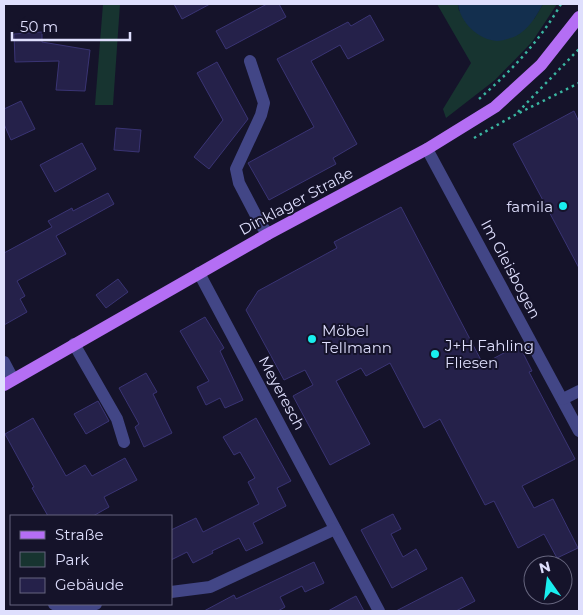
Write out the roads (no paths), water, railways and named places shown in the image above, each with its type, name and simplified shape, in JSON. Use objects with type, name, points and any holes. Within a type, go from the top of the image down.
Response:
[{"type":"main road","name":"Dinklager Straße","points":[[8,382],[268,234],[427,149],[495,108],[541,65],[579,17]]},
{"type":"street","points":[[250,60],[264,104],[261,115],[236,169],[240,183],[268,234]]},
{"type":"street","name":"Im Gleisbogen","points":[[427,149],[579,431]]},
{"type":"street","name":"Meyeresch","points":[[198,273],[379,611]]},
{"type":"street","points":[[74,344],[117,419],[124,442]]},
{"type":"street","points":[[4,362],[8,382]]},
{"type":"street","points":[[563,399],[579,390]]},
{"type":"street","points":[[172,592],[210,587],[335,529]]},
{"type":"street","points":[[56,605],[63,609],[89,605]]},
{"type":"water","points":[[458,4],[543,4],[532,22],[524,30],[516,36],[497,41],[483,37],[471,29],[462,17]]},
{"type":"place","name":"famila","points":[[563,206]]},
{"type":"place","name":"Möbel Tellmann","points":[[312,339]]},
{"type":"place","name":"J+H Fahling Fliesen","points":[[435,354]]}]
